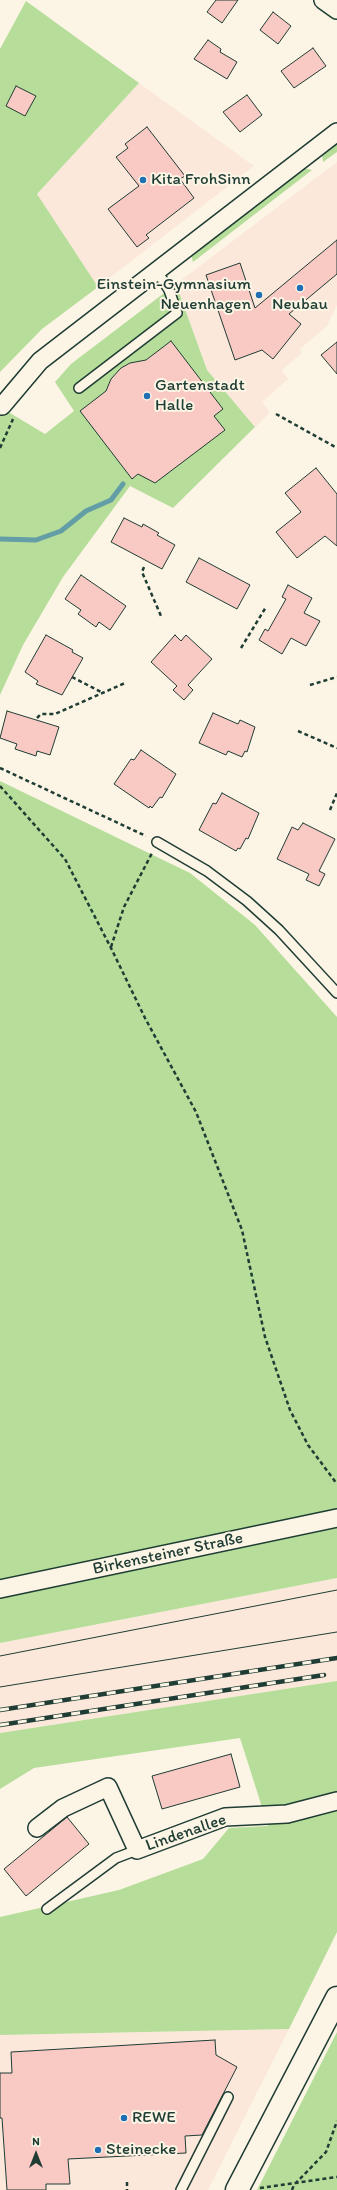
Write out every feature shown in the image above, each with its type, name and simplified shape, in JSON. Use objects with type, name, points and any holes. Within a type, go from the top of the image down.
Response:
[{"type":"street","points":[[323,0],[337,10]]},
{"type":"street","points":[[2,406],[40,361],[337,132]]},
{"type":"street","name":"Birkensteiner Straße","points":[[0,1589],[337,1518]]},
{"type":"street","name":"Lindenallee","points":[[37,1828],[63,1808],[108,1787],[138,1850],[224,1817],[288,1814],[337,1801]]},
{"type":"street","points":[[246,2189],[337,1998]]},
{"type":"lane","points":[[79,388],[177,313],[169,290],[157,271]]},
{"type":"lane","points":[[158,842],[208,871],[247,901],[279,930],[337,993]]},
{"type":"lane","points":[[47,1909],[116,1858],[138,1850]]},
{"type":"lane","points":[[181,2190],[228,2097]]},
{"type":"path","points":[[0,448],[13,417],[2,406]]},
{"type":"path","points":[[276,414],[337,448]]},
{"type":"path","points":[[144,567],[142,572],[161,616]]},
{"type":"path","points":[[241,648],[266,607]]},
{"type":"path","points":[[72,677],[103,693]]},
{"type":"path","points":[[310,685],[337,677]]},
{"type":"path","points":[[38,718],[41,714],[55,714],[125,683]]},
{"type":"path","points":[[298,731],[337,748]]},
{"type":"path","points":[[0,768],[158,842],[124,907],[111,948]]},
{"type":"path","points":[[0,786],[65,859],[111,948],[144,1018],[196,1112],[242,1230],[264,1337],[290,1410],[308,1445],[337,1484]]},
{"type":"path","points":[[330,810],[337,793]]},
{"type":"path","points":[[292,2190],[294,2185],[326,2152],[337,2121]]},
{"type":"path","points":[[246,2189],[294,2185],[337,2177]]},
{"type":"path","points":[[127,2182],[127,2190]]},
{"type":"shaded area","name":"Kita FrohSinn","points":[[139,83],[254,166],[98,287],[37,194]]},
{"type":"shaded area","name":"Einstein-Gymnasium Neuenhagen","points":[[337,162],[337,305],[327,326],[300,349],[302,353],[282,370],[288,379],[262,402],[270,412],[255,427],[207,370],[176,284]]},
{"type":"shaded area","points":[[337,1578],[337,1681],[0,1733],[0,1643]]},
{"type":"shaded area","points":[[289,2029],[208,2190],[0,2190],[0,2035]]},
{"type":"green space","points":[[26,1],[139,83],[37,194],[98,287],[42,329],[0,372],[0,49]]},
{"type":"green space","points":[[337,143],[337,152],[323,162],[322,154]]},
{"type":"green space","points":[[304,168],[312,170],[193,262],[191,254]]},
{"type":"green space","points":[[176,284],[207,370],[255,427],[173,508],[130,486],[63,577],[23,645],[0,695],[0,407],[45,434],[74,411],[55,382],[71,364]]},
{"type":"green space","points":[[0,781],[190,873],[255,925],[337,1017],[337,1578],[0,1643]]},
{"type":"green space","points":[[337,1681],[337,1932],[289,2029],[0,2035],[0,1917],[119,1890],[203,1859],[229,1828],[268,1826],[240,1738],[34,1768],[0,1789],[0,1733]]},
{"type":"green space","points":[[337,2032],[337,2190],[257,2190]]},
{"type":"building","points":[[216,0],[238,0],[222,23],[207,12]]},
{"type":"building","points":[[273,12],[291,26],[278,44],[260,30]]},
{"type":"building","points":[[208,40],[221,49],[220,52],[237,62],[227,79],[194,59]]},
{"type":"building","points":[[313,48],[326,66],[294,88],[281,71]]},
{"type":"building","points":[[16,86],[36,96],[25,116],[6,106]]},
{"type":"building","points":[[247,95],[262,115],[240,132],[223,112]]},
{"type":"building","points":[[147,127],[185,176],[180,179],[194,198],[146,235],[149,238],[137,247],[108,209],[139,186],[116,157],[128,148],[125,144]]},
{"type":"building","points":[[337,240],[337,274],[289,314],[301,324],[273,359],[262,350],[235,360],[206,275],[240,263],[255,308]]},
{"type":"building","name":"Gartenstadt Halle","points":[[171,341],[223,409],[214,416],[225,430],[155,483],[138,474],[132,479],[80,411],[106,391],[111,379],[121,368],[130,363],[146,360]]},
{"type":"building","points":[[337,342],[337,374],[321,355]]},
{"type":"building","points":[[316,468],[337,494],[337,546],[325,536],[297,558],[276,532],[301,512],[285,493]]},
{"type":"building","points":[[124,518],[142,527],[143,524],[159,533],[157,535],[175,545],[162,569],[111,542]]},
{"type":"building","points":[[199,558],[250,585],[237,609],[186,582]]},
{"type":"building","points":[[81,575],[126,606],[110,630],[99,622],[96,627],[78,614],[81,610],[65,599]]},
{"type":"building","points":[[288,585],[312,598],[304,613],[320,621],[306,646],[291,638],[282,654],[259,640],[265,629],[268,631],[286,599],[282,597]]},
{"type":"building","points":[[46,635],[73,650],[72,652],[83,658],[62,695],[36,684],[38,681],[25,672]]},
{"type":"building","points":[[175,635],[181,641],[186,635],[212,659],[188,685],[193,690],[184,700],[173,690],[177,686],[151,662]]},
{"type":"building","points":[[7,711],[59,727],[50,755],[37,751],[36,756],[15,749],[17,744],[0,738]]},
{"type":"building","points":[[213,713],[238,724],[240,720],[255,727],[247,752],[245,751],[242,757],[228,751],[226,755],[199,743]]},
{"type":"building","points":[[141,750],[176,774],[162,798],[160,797],[152,808],[150,806],[149,808],[114,784],[131,759],[134,760]]},
{"type":"building","points":[[222,793],[259,813],[248,839],[246,838],[240,849],[238,848],[236,851],[199,830],[213,803],[216,804]]},
{"type":"building","points":[[303,823],[335,839],[319,871],[325,874],[319,886],[306,880],[309,874],[277,859],[292,827],[298,830]]},
{"type":"building","points":[[231,1754],[240,1787],[162,1809],[152,1776]]},
{"type":"building","points":[[67,1817],[89,1844],[26,1896],[4,1869]]},
{"type":"building","points":[[215,2040],[216,2055],[237,2067],[202,2135],[185,2136],[186,2153],[68,2159],[70,2184],[46,2184],[46,2190],[7,2190],[2,2118],[0,2118],[0,2073],[12,2073],[11,2052]]},
{"type":"waterway","points":[[0,539],[36,540],[61,531],[86,511],[111,500],[123,484]]},
{"type":"tram line","points":[[0,1656],[337,1590]]},
{"type":"tram line","points":[[0,1687],[337,1632]]},
{"type":"railway","points":[[0,1710],[337,1658]]},
{"type":"railway","points":[[0,1725],[324,1675]]},
{"type":"place","name":"Kita FrohSinn","points":[[143,180]]},
{"type":"place","name":"Neubau","points":[[300,288]]},
{"type":"place","name":"Einstein-Gymnasium Neuenhagen","points":[[259,295]]},
{"type":"place","name":"Gartenstadt Halle","points":[[147,396]]},
{"type":"place","name":"REWE","points":[[124,2118]]},
{"type":"place","name":"Steinecke","points":[[98,2150]]}]
